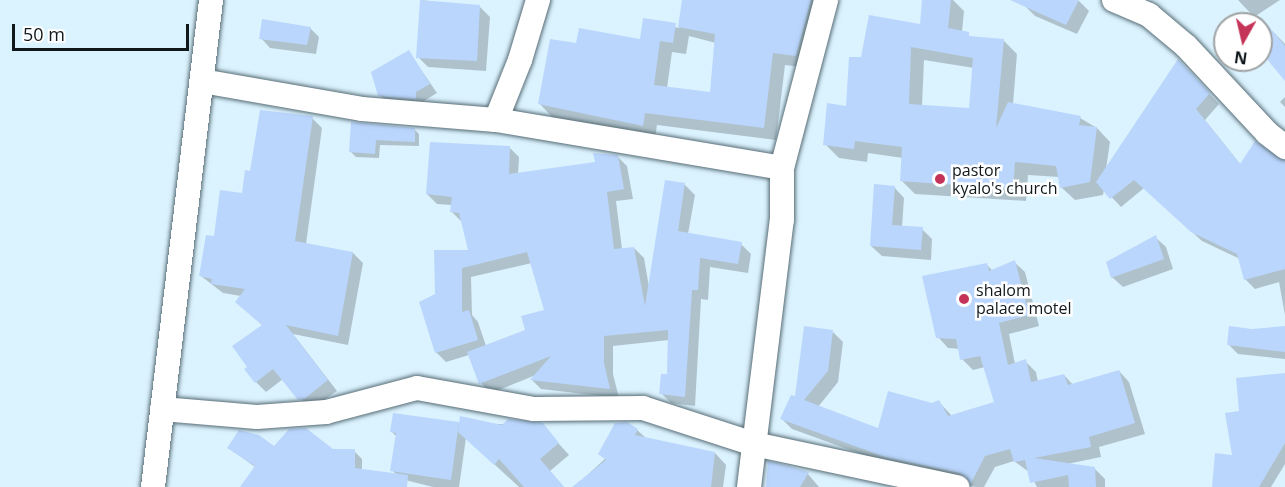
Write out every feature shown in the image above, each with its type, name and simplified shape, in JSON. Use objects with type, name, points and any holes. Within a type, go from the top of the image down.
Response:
[{"type":"street","points":[[153,487],[211,0]]},
{"type":"street","points":[[496,120],[520,60],[538,0]]},
{"type":"street","points":[[749,487],[782,220],[782,168],[826,0]]},
{"type":"street","points":[[1114,0],[1149,15],[1186,46],[1267,133],[1285,147]]},
{"type":"street","points":[[202,81],[362,109],[496,120],[782,168]]},
{"type":"street","points":[[162,409],[257,417],[326,412],[417,388],[534,409],[643,408],[754,444],[957,487]]},
{"type":"building","points":[[420,0],[480,5],[477,61],[416,58]]},
{"type":"building","points":[[682,0],[811,0],[796,56],[773,53],[764,128],[645,113],[643,126],[538,104],[550,39],[576,43],[579,28],[640,39],[643,18],[676,23],[673,43],[660,41],[654,85],[710,92],[715,34],[678,27]]},
{"type":"building","points":[[922,0],[951,0],[948,28],[969,32],[969,36],[1004,39],[996,128],[1008,102],[1081,116],[1079,125],[1097,127],[1090,182],[1060,188],[1056,166],[1015,162],[1013,189],[900,181],[902,147],[855,141],[854,149],[823,145],[827,103],[846,106],[849,57],[861,57],[869,15],[920,24]],"holes":[[[911,47],[973,58],[969,108],[909,104]]]},
{"type":"building","points":[[1010,0],[1079,0],[1066,25]]},
{"type":"building","points":[[262,19],[311,27],[307,45],[259,39]]},
{"type":"building","points":[[1273,32],[1285,46],[1285,81],[1273,66]]},
{"type":"building","points":[[409,50],[430,84],[416,92],[416,99],[378,96],[371,72]]},
{"type":"building","points":[[1178,59],[1210,93],[1196,109],[1240,164],[1255,141],[1285,161],[1285,269],[1244,280],[1237,254],[1191,232],[1134,180],[1110,199],[1096,182]]},
{"type":"building","points":[[260,110],[313,116],[295,241],[353,252],[338,336],[286,325],[328,380],[304,399],[298,400],[273,369],[255,383],[244,369],[247,367],[232,346],[262,325],[235,302],[245,289],[211,284],[212,279],[199,276],[206,235],[214,236],[220,190],[242,193],[245,170],[250,171]]},
{"type":"building","points":[[351,122],[415,128],[415,142],[376,140],[375,154],[349,152]]},
{"type":"building","points":[[430,142],[510,146],[509,174],[595,162],[593,153],[618,155],[624,189],[607,192],[614,249],[634,247],[645,306],[665,180],[685,183],[678,231],[742,242],[738,264],[700,258],[698,290],[692,290],[685,397],[659,394],[661,374],[667,374],[668,330],[604,336],[604,363],[610,389],[530,380],[551,356],[479,384],[467,352],[525,330],[521,316],[544,310],[527,252],[462,268],[462,312],[469,310],[478,340],[435,353],[419,302],[435,294],[434,250],[468,250],[459,213],[450,212],[452,197],[426,194]]},
{"type":"building","points":[[874,184],[895,186],[892,225],[923,227],[921,250],[870,246]]},
{"type":"building","points":[[1156,235],[1164,259],[1111,278],[1106,262]]},
{"type":"building","points":[[1015,260],[1029,315],[999,323],[1008,365],[1026,359],[1031,382],[1064,374],[1068,385],[1119,370],[1135,423],[1089,437],[1091,447],[1034,458],[1095,467],[1096,487],[1069,487],[1068,475],[1030,483],[1025,460],[1014,462],[1010,449],[985,456],[971,483],[960,473],[885,457],[780,419],[791,395],[795,396],[804,326],[833,330],[828,371],[804,400],[878,428],[888,391],[932,403],[939,400],[948,416],[994,402],[980,356],[960,360],[956,339],[936,338],[922,276],[987,263],[989,271]]},
{"type":"building","points":[[1229,326],[1252,329],[1285,326],[1285,352],[1227,345]]},
{"type":"building","points":[[1285,373],[1285,443],[1259,487],[1212,487],[1215,453],[1232,455],[1225,413],[1239,411],[1236,378]]},
{"type":"building","points":[[393,413],[459,422],[451,480],[390,471],[396,433],[390,432]]},
{"type":"building","points":[[460,416],[502,425],[508,419],[543,423],[559,443],[540,459],[564,487],[524,487],[499,459],[494,465],[458,432]]},
{"type":"building","points":[[627,422],[638,429],[635,435],[715,452],[711,487],[572,487],[606,460],[598,454],[615,423]]},
{"type":"building","points":[[306,428],[333,449],[355,449],[355,468],[408,475],[407,487],[240,487],[255,466],[227,448],[239,430],[259,435],[274,446],[289,429]]},
{"type":"building","points":[[768,461],[809,472],[800,487],[766,487]]},
{"type":"place","name":"pastor kyalo's church","points":[[940,179]]},
{"type":"place","name":"shalom palace motel","points":[[964,299]]}]
